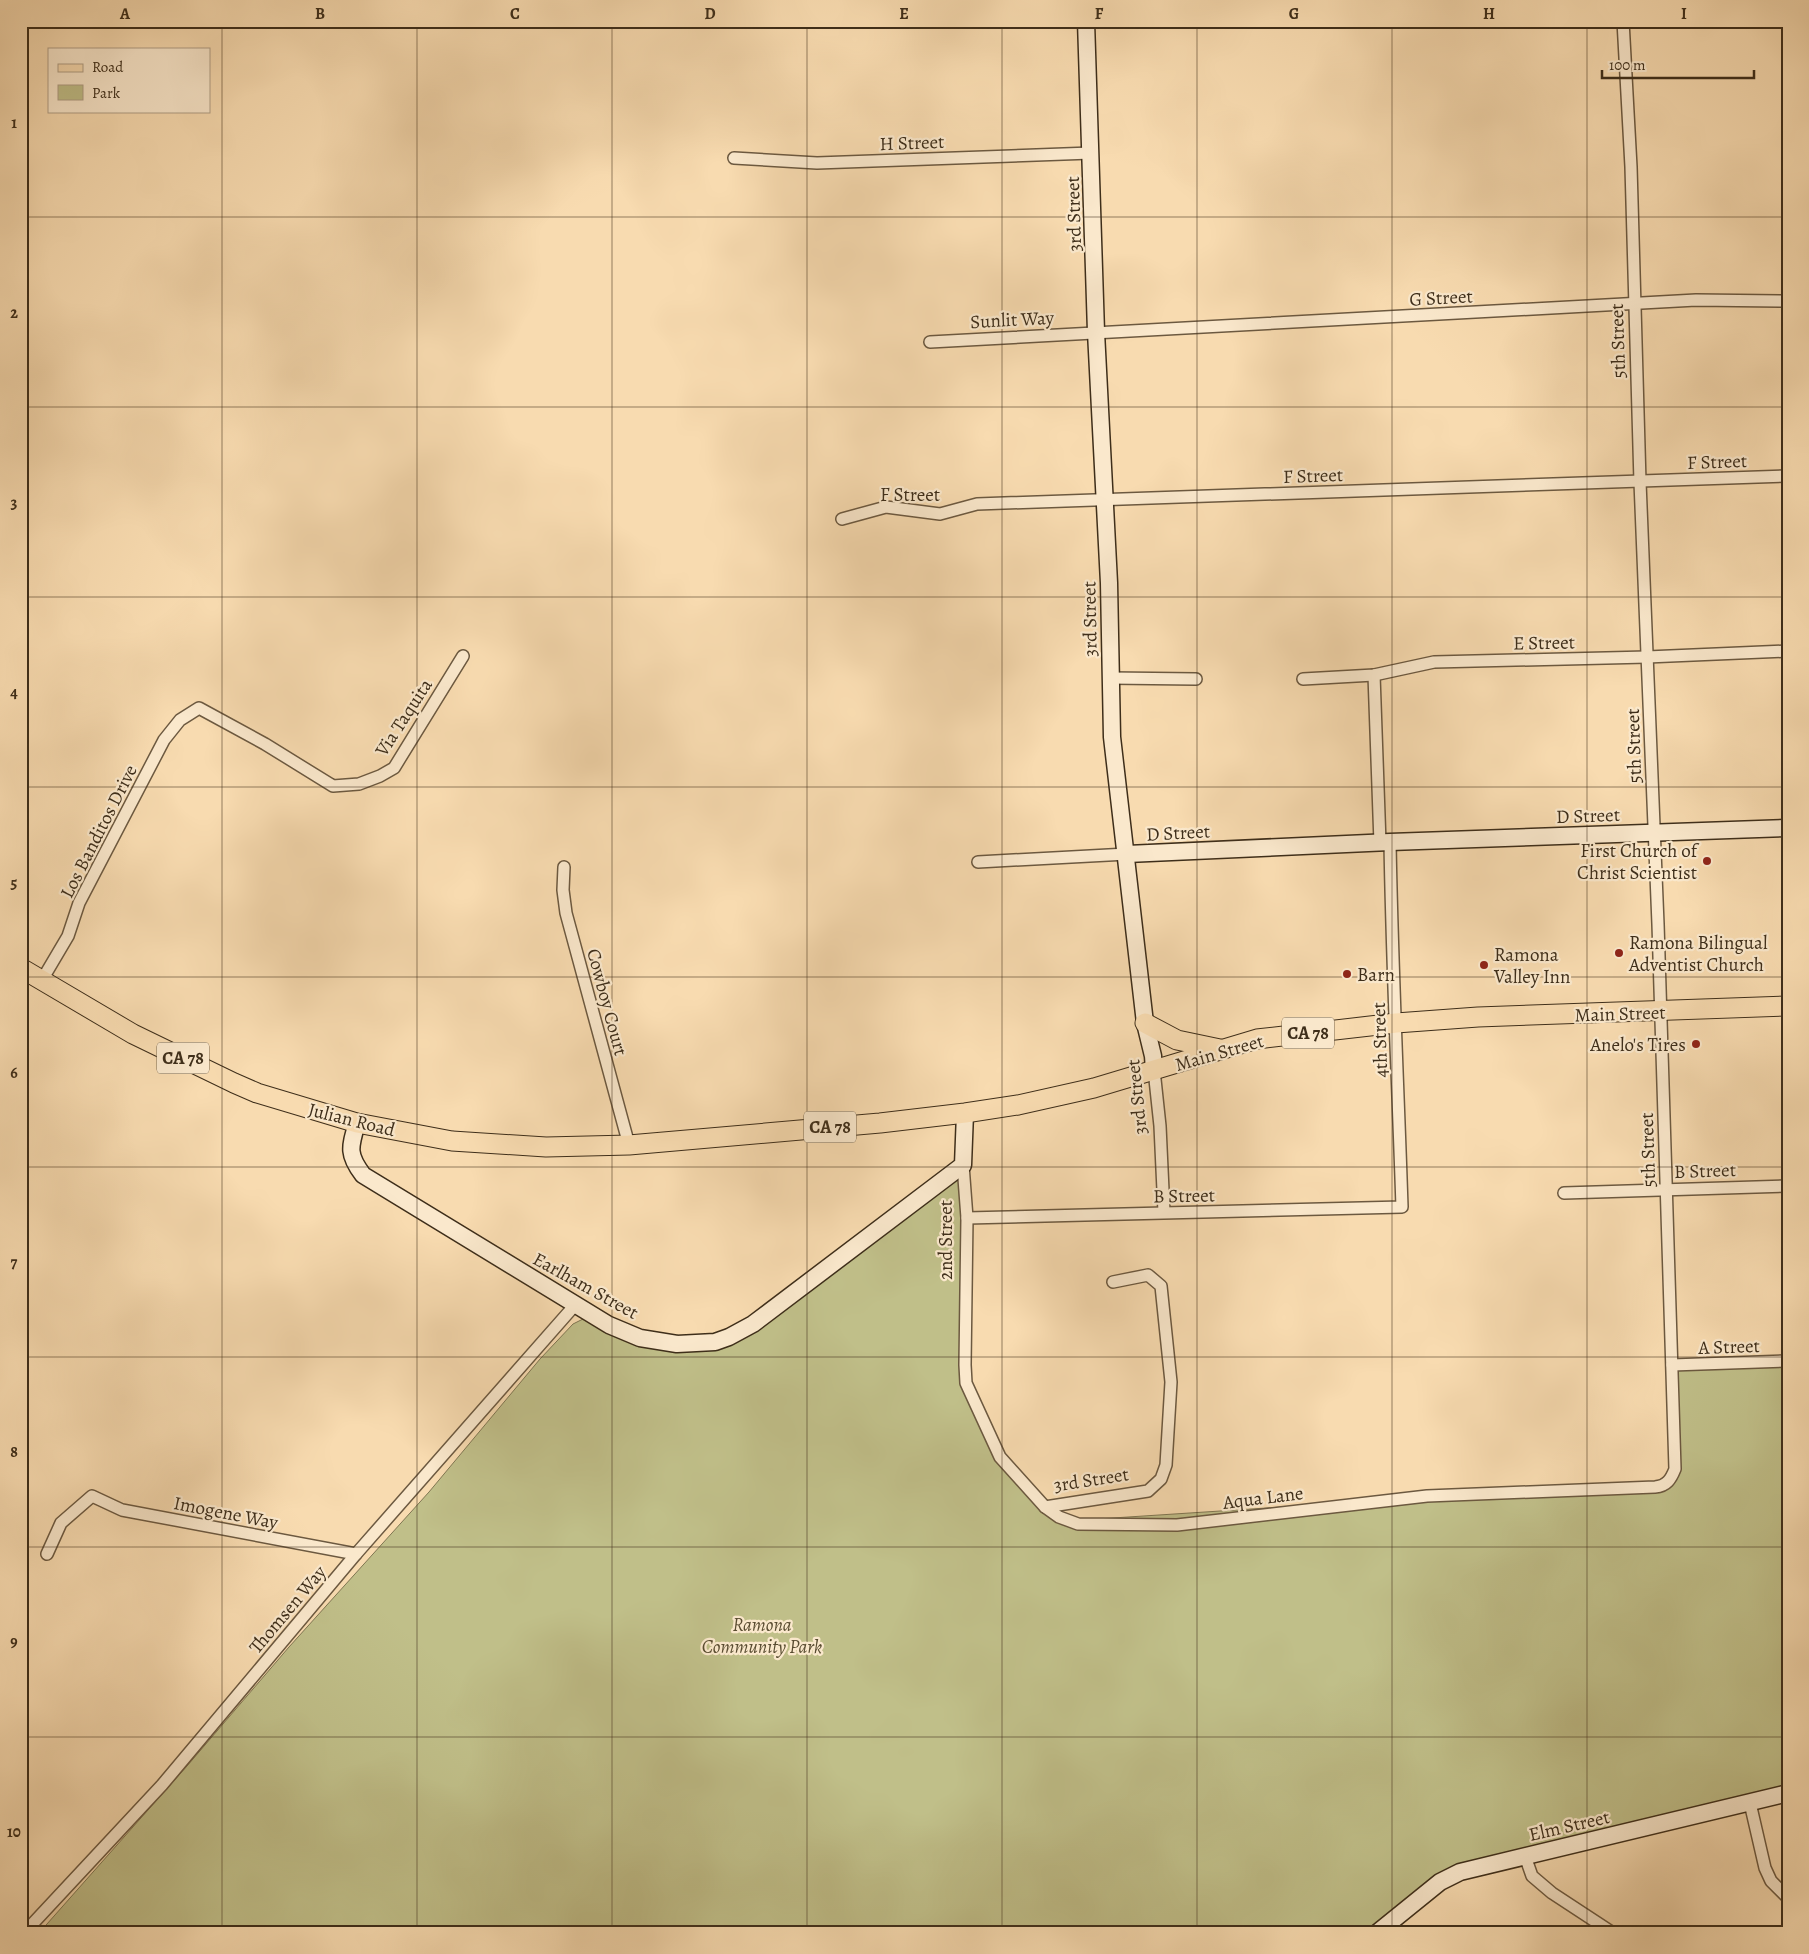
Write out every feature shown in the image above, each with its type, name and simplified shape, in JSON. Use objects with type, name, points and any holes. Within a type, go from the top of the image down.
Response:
[{"type":"main road","name":"Julian Road","points":[[21,968],[133,1034],[234,1083],[356,1123],[452,1140],[546,1147],[629,1145],[715,1138]]},
{"type":"main road","name":"Main Street","points":[[715,1138],[880,1123],[1018,1105],[1075,1092],[1257,1039],[1396,1023],[1478,1017],[1788,1006]]},
{"type":"main road","points":[[1145,1022],[1177,1040],[1222,1050]]},
{"type":"street","name":"3rd Street","points":[[1086,21],[1096,332],[1109,583],[1112,737],[1145,1022],[1153,1056],[1160,1126],[1164,1212]]},
{"type":"street","name":"5th Street","points":[[1623,21],[1631,166],[1640,482],[1661,1012],[1676,1469],[1671,1480],[1662,1486],[1655,1487]]},
{"type":"street","name":"H Street","points":[[734,158],[817,163],[1091,152]]},
{"type":"street","name":"G Street","points":[[1096,332],[1634,305],[1696,300],[1788,301]]},
{"type":"street","name":"Sunlit Way","points":[[930,342],[1096,332]]},
{"type":"street","name":"F Street","points":[[842,519],[886,507],[940,514],[976,504],[1788,476]]},
{"type":"street","name":"E Street","points":[[1303,678],[1374,675],[1434,662],[1647,657],[1788,651]]},
{"type":"street","name":"Via Taquita","points":[[199,708],[265,744],[333,786],[360,784],[394,768],[463,656]]},
{"type":"street","name":"4th Street","points":[[1374,675],[1393,966],[1402,1207]]},
{"type":"street","points":[[1110,678],[1196,679]]},
{"type":"street","name":"Los Banditos Drive","points":[[42,980],[68,936],[79,903],[164,740],[180,720],[199,708]]},
{"type":"street","name":"D Street","points":[[978,862],[1385,842],[1788,828]]},
{"type":"street","name":"Cowboy Court","points":[[564,867],[566,913],[629,1145]]},
{"type":"street","name":"2nd Street","points":[[964,1113],[967,1218],[965,1366]]},
{"type":"street","name":"Earlham Street","points":[[356,1123],[350,1146],[355,1164],[363,1175],[609,1325],[640,1338],[677,1344],[715,1342],[753,1324],[964,1165]]},
{"type":"street","name":"B Street","points":[[1564,1193],[1788,1186]]},
{"type":"street","name":"B Street","points":[[967,1218],[1402,1207]]},
{"type":"street","name":"3rd Street","points":[[1045,1507],[1148,1491],[1160,1479],[1166,1465],[1171,1382],[1161,1286],[1148,1275],[1113,1282]]},
{"type":"street","name":"Thomsen Way","points":[[24,1933],[162,1785],[356,1554],[575,1305]]},
{"type":"street","name":"A Street","points":[[1672,1365],[1788,1361]]},
{"type":"street","name":"Aqua Lane","points":[[965,1366],[966,1383],[1000,1457],[1045,1507],[1059,1517],[1078,1524],[1177,1525],[1427,1496],[1655,1487]]},
{"type":"street","name":"Imogene Way","points":[[47,1554],[61,1523],[92,1496],[122,1510],[356,1554]]},
{"type":"street","name":"Elm Street","points":[[1376,1933],[1440,1882],[1460,1872],[1788,1793]]},
{"type":"street","points":[[1750,1803],[1765,1868],[1771,1881],[1788,1898]]},
{"type":"street","points":[[1525,1856],[1532,1876],[1552,1893],[1613,1933]]},
{"type":"green space","name":"Ramona Community Park","points":[[964,1157],[965,1365],[993,1446],[1048,1510],[1082,1520],[1359,1502],[1655,1487],[1673,1477],[1672,1366],[1788,1361],[1788,1794],[1456,1874],[1377,1933],[39,1933],[187,1766],[289,1647],[429,1492],[540,1359],[573,1324],[591,1315],[627,1333],[722,1339]]},
{"type":"place","name":"First Church of Christ Scientist","points":[[1707,861]]},
{"type":"place","name":"Ramona Bilingual Adventist Church","points":[[1619,953]]},
{"type":"place","name":"Ramona Valley Inn","points":[[1484,965]]},
{"type":"place","name":"Barn","points":[[1347,974]]},
{"type":"place","name":"Anelo's Tires","points":[[1696,1044]]}]
